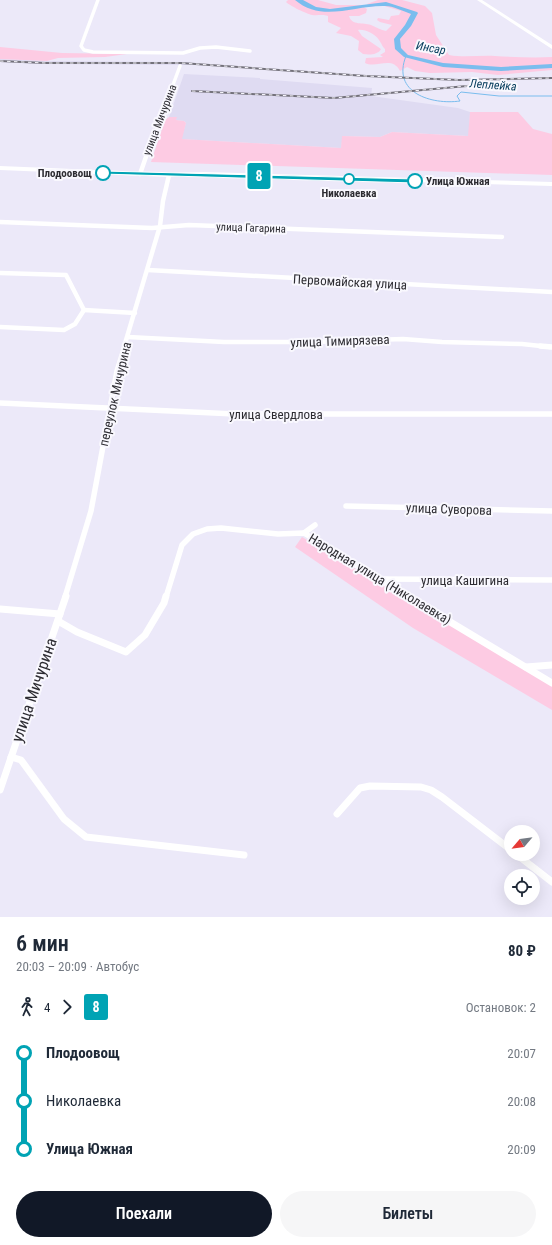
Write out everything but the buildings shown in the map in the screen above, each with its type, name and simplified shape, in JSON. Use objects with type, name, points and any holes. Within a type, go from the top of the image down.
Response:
[{"type":"main road","points":[[479,0],[552,47]]},
{"type":"main road","points":[[0,168],[169,175],[204,174],[551,186]]},
{"type":"street","points":[[98,0],[81,46],[84,50],[94,52],[183,53],[196,48],[221,47],[250,51]]},
{"type":"street","name":"улица Мичурина","points":[[140,174],[180,66]]},
{"type":"street","name":"переулок Мичурина","points":[[59,617],[91,511],[118,371],[160,226],[163,201],[169,175]]},
{"type":"street","name":"улица Гагарина","points":[[0,222],[152,228],[160,226],[189,225],[502,237]]},
{"type":"street","name":"Первомайская улица","points":[[148,270],[552,292]]},
{"type":"street","points":[[0,273],[66,275],[84,310]]},
{"type":"street","points":[[84,310],[135,313]]},
{"type":"street","points":[[0,327],[64,330],[75,324],[84,310]]},
{"type":"street","name":"улица Тимирязева","points":[[128,337],[224,342],[313,342],[403,339],[442,342],[522,344],[552,347]]},
{"type":"street","name":"улица Свердлова","points":[[0,403],[235,414],[552,414]]},
{"type":"street","name":"улица Суворова","points":[[346,506],[552,511]]},
{"type":"street","points":[[304,533],[316,525]]},
{"type":"street","name":"Народная улица (Николаевка)","points":[[59,617],[78,632],[126,652],[145,636],[164,603],[182,545],[194,534],[207,529],[221,528],[278,534],[304,533],[552,683]]},
{"type":"street","name":"улица Кашигина","points":[[379,579],[552,580]]},
{"type":"street","points":[[0,609],[59,617]]},
{"type":"street","name":"улица Мичурина","points":[[0,790],[59,617]]},
{"type":"street","points":[[526,667],[552,665]]},
{"type":"street","points":[[11,757],[21,760],[64,819],[86,837],[244,855]]},
{"type":"street","points":[[336,814],[360,788],[381,785],[421,787],[431,790],[442,797],[504,845]]},
{"type":"street","points":[[525,861],[552,882]]},
{"type":"shaded area","points":[[288,0],[318,0],[336,5],[360,5],[367,9],[366,13],[359,16],[349,16],[350,19],[355,22],[368,24],[386,31],[392,25],[380,22],[377,20],[378,18],[389,20],[391,16],[399,15],[401,11],[381,5],[369,7],[367,4],[378,0],[402,0],[425,6],[432,13],[436,35],[449,55],[552,57],[552,70],[498,75],[472,72],[430,73],[415,71],[407,67],[400,71],[397,66],[388,63],[374,65],[365,63],[366,58],[383,57],[380,55],[385,52],[385,49],[375,36],[370,32],[358,30],[362,36],[381,49],[376,53],[363,54],[358,50],[359,41],[351,36],[336,33],[341,28],[328,22],[328,16],[306,13],[288,4],[286,2]]},
{"type":"shaded area","points":[[0,47],[62,53],[127,54],[105,57],[58,58],[47,61],[0,59]]},
{"type":"shaded area","points":[[0,59],[47,61],[189,62],[188,65],[43,64],[0,62]]},
{"type":"shaded area","points":[[184,74],[260,78],[372,88],[371,96],[458,108],[470,112],[469,136],[392,132],[380,137],[343,136],[341,148],[181,139],[186,123],[184,121],[176,120],[176,117],[169,117]]},
{"type":"shaded area","points":[[470,112],[518,112],[533,129],[552,134],[552,175],[151,162],[165,120],[169,117],[177,117],[176,120],[184,121],[186,123],[182,139],[341,148],[342,136],[380,137],[392,132],[468,136]]},
{"type":"shaded area","points":[[302,537],[552,686],[552,710],[413,628],[295,547]]},
{"type":"waterway","name":"Инсар","points":[[298,0],[314,8],[330,11],[386,4],[415,13],[408,26],[397,39],[398,49],[406,56],[443,65],[501,69],[552,66]]},
{"type":"waterway","name":"Леплейка","points":[[406,56],[403,69],[404,79],[409,88],[417,94],[427,98],[438,101],[460,101],[457,96],[461,92],[499,96],[552,96]]},
{"type":"railway","points":[[0,61],[45,63],[181,63],[366,76],[459,80],[552,78]]},
{"type":"railway","points":[[192,91],[334,98],[478,85]]},
{"type":"bus line","name":"8","points":[[103,173],[169,175],[204,174],[415,181]]},
{"type":"place","name":"Плодоовощ","points":[[103,173]]},
{"type":"place","name":"Николаевка","points":[[349,179]]},
{"type":"place","name":"Улица Южная","points":[[415,181]]}]
